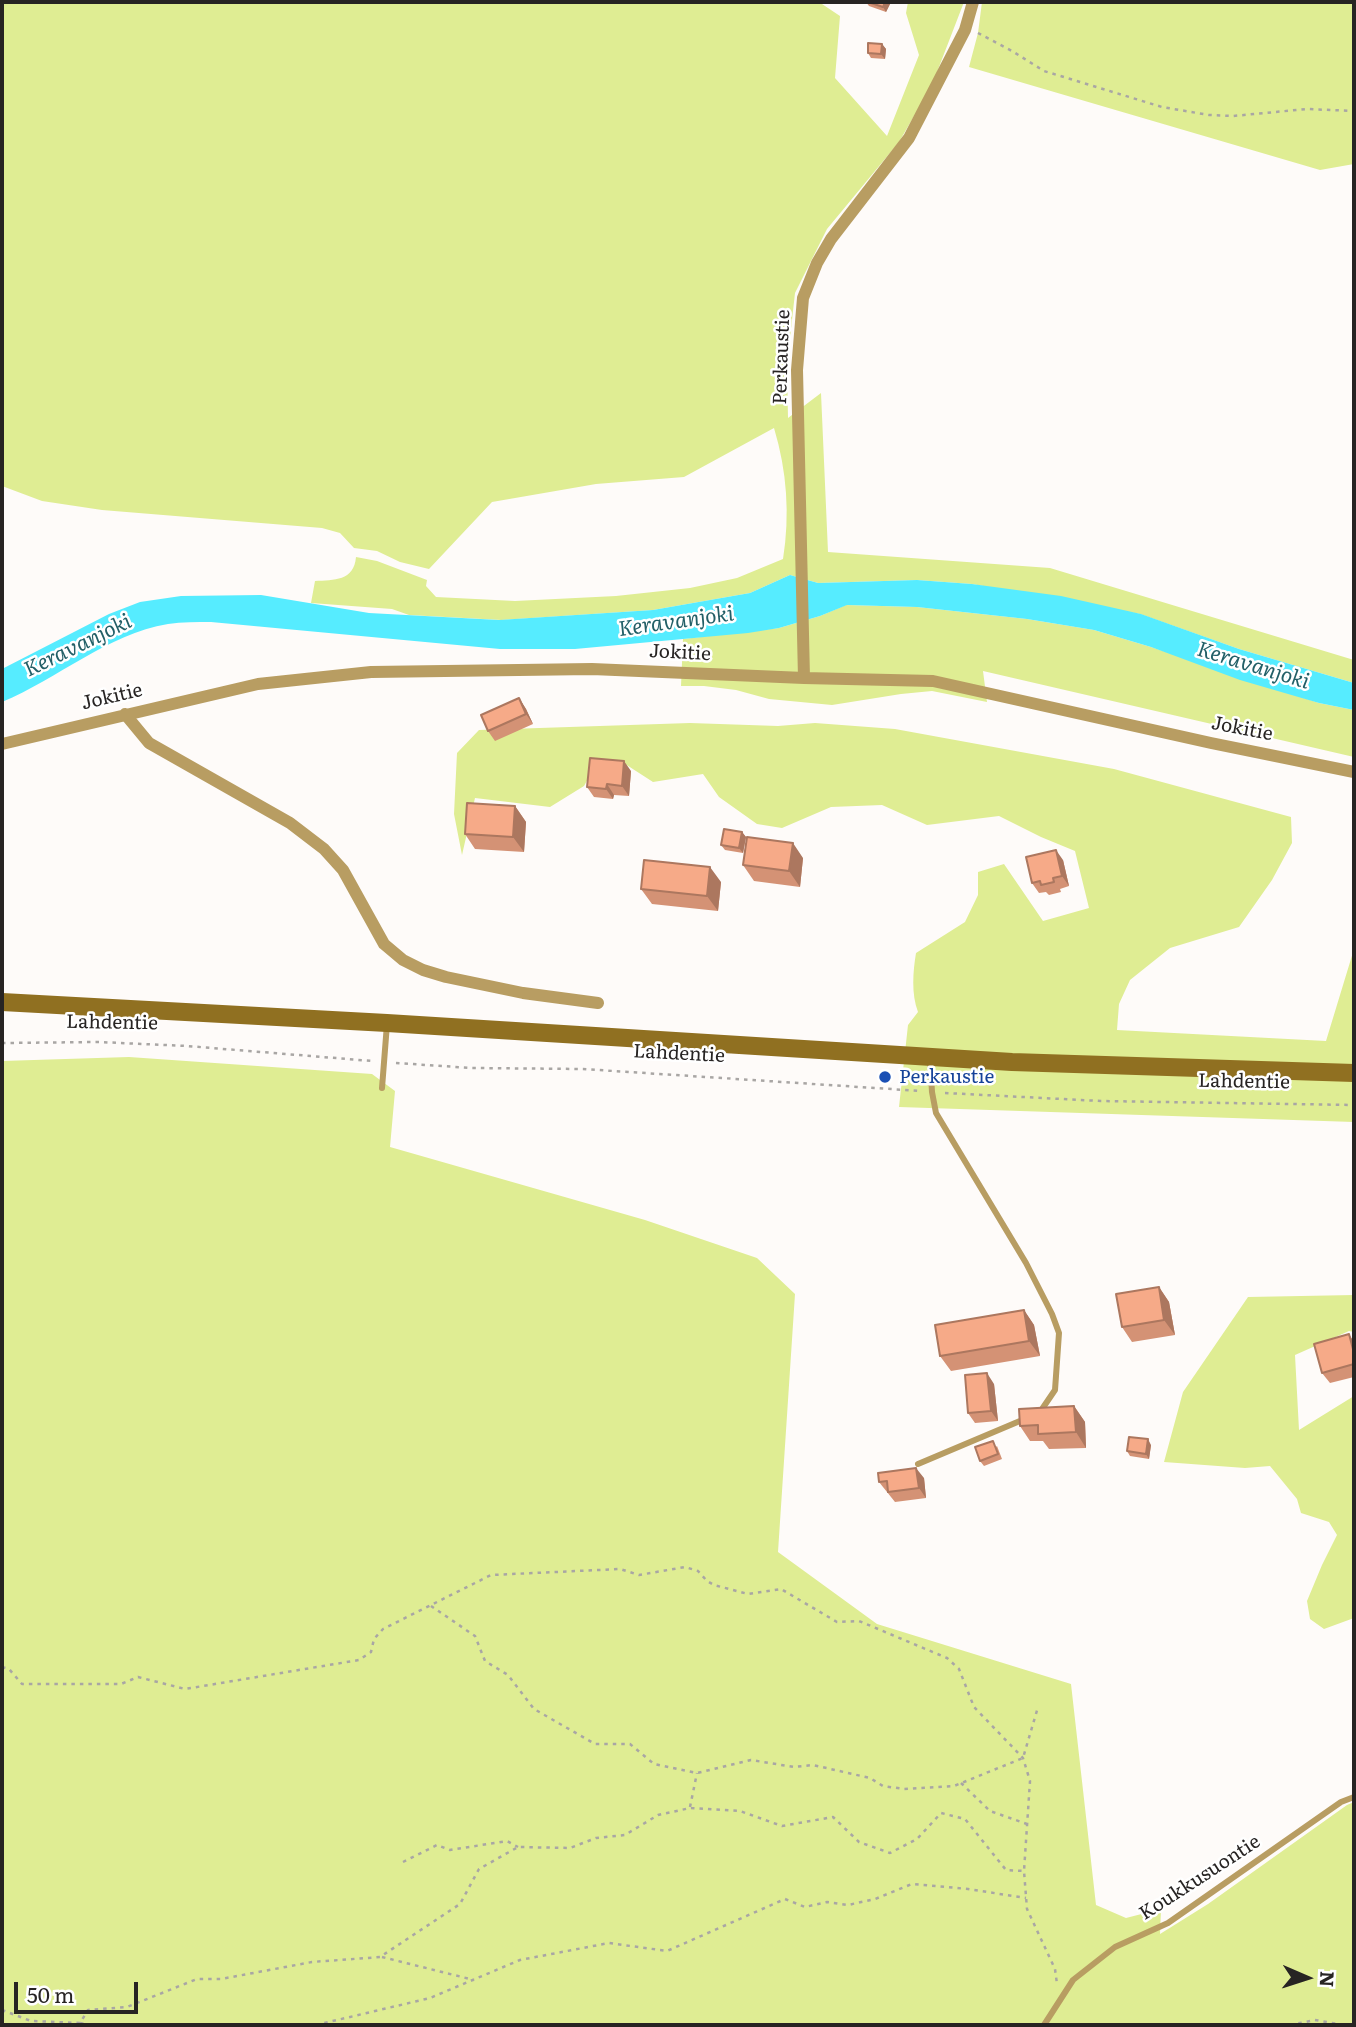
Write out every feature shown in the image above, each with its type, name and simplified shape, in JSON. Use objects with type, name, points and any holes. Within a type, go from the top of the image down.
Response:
[{"type":"main road","name":"Lahdentie","points":[[2,1002],[1012,1062],[1354,1073]]},
{"type":"street","name":"Perkaustie","points":[[804,678],[797,370],[803,298],[817,263],[831,239],[909,138],[965,30],[974,2]]},
{"type":"street","name":"Jokitie","points":[[2,744],[258,684],[371,672],[592,669],[933,681],[1354,772]]},
{"type":"street","points":[[125,714],[149,743],[290,822],[324,849],[343,870],[384,944],[403,960],[423,970],[523,993],[598,1003]]},
{"type":"lane","points":[[382,1088],[387,1023]]},
{"type":"lane","points":[[918,1464],[1041,1412],[1055,1390],[1059,1333],[1026,1263],[936,1113],[930,1056]]},
{"type":"lane","name":"Koukkusuontie","points":[[1044,2025],[1073,1980],[1115,1947],[1168,1923],[1341,1802],[1354,1797]]},
{"type":"path","points":[[965,30],[978,33],[1044,71],[1162,107],[1233,116],[1307,109],[1354,111]]},
{"type":"path","name":"Lahdentie","points":[[2,1043],[99,1042],[187,1046],[472,1068],[596,1070],[1101,1101],[1354,1105]]},
{"type":"path","points":[[2,1667],[9,1669],[22,1684],[121,1684],[138,1677],[185,1689],[359,1660],[371,1652],[374,1639],[383,1629],[491,1575],[620,1569],[639,1575],[685,1567],[698,1571],[714,1585],[748,1594],[781,1589],[837,1622],[859,1621],[947,1658],[959,1669],[974,1707],[1023,1758],[1030,1782],[1024,1871],[1027,1909],[1055,1969],[1059,2001]]},
{"type":"path","points":[[430,1606],[475,1636],[485,1661],[509,1675],[534,1709],[595,1745],[630,1744],[654,1763],[697,1773],[751,1760],[794,1767],[813,1765],[870,1778],[883,1786],[904,1789],[954,1786],[1023,1758]]},
{"type":"path","points":[[1023,1758],[1038,1707]]},
{"type":"path","points":[[690,1808],[697,1773]]},
{"type":"path","points":[[961,1783],[990,1811],[1027,1824]]},
{"type":"path","points":[[403,1862],[437,1845],[450,1850],[507,1841],[518,1847],[570,1848],[596,1838],[625,1835],[658,1815],[690,1808],[740,1811],[782,1826],[833,1817],[859,1842],[890,1853],[917,1839],[941,1813],[965,1819],[1006,1870],[1024,1871]]},
{"type":"path","points":[[380,1957],[460,1904],[479,1869],[518,1847]]},
{"type":"path","points":[[316,2025],[430,1998],[520,1960],[609,1942],[667,1951],[785,1899],[805,1907],[827,1902],[848,1905],[875,1899],[912,1884],[1026,1898]]},
{"type":"path","points":[[80,2023],[88,2010],[127,2007],[197,1979],[221,1979],[312,1962],[380,1957],[474,1980]]},
{"type":"path","points":[[2,2010],[31,2021],[90,2025]]},
{"type":"path","points":[[1290,2025],[1315,2020],[1344,2025]]},
{"type":"green space","points":[[2,2],[819,2],[840,16],[835,78],[887,136],[919,55],[906,13],[908,2],[964,2],[932,85],[899,142],[827,229],[795,293],[787,365],[788,418],[821,393],[828,552],[1050,568],[1354,660],[1354,683],[1239,649],[1140,614],[972,584],[917,580],[818,583],[790,575],[750,593],[653,610],[501,620],[409,615],[392,609],[311,603],[315,581],[342,578],[351,571],[356,557],[377,561],[427,580],[426,586],[436,597],[515,601],[616,596],[690,588],[737,578],[783,559],[786,493],[774,428],[684,477],[596,484],[492,502],[429,569],[400,562],[377,551],[354,548],[340,533],[322,528],[102,510],[42,501],[2,486]]},
{"type":"green space","points":[[982,2],[1354,2],[1354,164],[1320,170],[969,67],[978,33]]},
{"type":"green space","points":[[846,605],[917,607],[1027,619],[1094,630],[1151,647],[1319,703],[1354,710],[1354,757],[983,671],[987,702],[932,691],[832,705],[769,699],[736,690],[681,686],[683,639],[779,628]]},
{"type":"green space","points":[[690,723],[778,726],[815,723],[895,729],[1114,769],[1291,817],[1292,843],[1272,880],[1239,927],[1170,948],[1130,980],[1119,1004],[1117,1030],[1326,1041],[1354,949],[1354,1122],[899,1107],[908,1025],[918,1012],[913,975],[916,953],[965,922],[978,895],[978,872],[1004,864],[1043,921],[1089,908],[1075,851],[999,816],[927,825],[882,805],[831,807],[782,828],[757,824],[719,797],[703,774],[653,782],[622,762],[597,763],[584,786],[550,807],[475,798],[462,855],[454,814],[457,753],[479,730]]},
{"type":"green space","points":[[129,1057],[372,1074],[395,1091],[390,1147],[645,1220],[757,1258],[795,1294],[778,1552],[877,1624],[1071,1684],[1096,1905],[1126,1918],[1161,1909],[1160,1934],[1208,1904],[1354,1802],[1354,2025],[2,2025],[2,1061]]},
{"type":"green space","points":[[1354,1295],[1354,1332],[1349,1331],[1295,1355],[1299,1430],[1354,1396],[1354,1618],[1324,1629],[1310,1619],[1307,1601],[1337,1535],[1329,1522],[1301,1513],[1297,1499],[1270,1466],[1245,1468],[1164,1462],[1183,1392],[1248,1297]]},
{"type":"water","name":"Keravanjoki","points":[[790,575],[818,583],[917,580],[972,584],[1061,596],[1141,614],[1239,649],[1354,683],[1354,710],[1319,703],[1240,680],[1151,647],[1094,630],[1027,619],[917,607],[847,605],[779,628],[575,649],[500,649],[211,622],[173,623],[124,637],[2,702],[2,669],[109,614],[140,602],[181,596],[261,595],[369,613],[499,620],[653,610],[750,593]]},
{"type":"building","points":[[868,2],[885,2],[883,7]]},
{"type":"building","points":[[868,43],[882,44],[881,54],[868,53]]},
{"type":"building","points":[[519,698],[526,714],[488,731],[481,715]]},
{"type":"building","points":[[590,758],[624,761],[622,786],[607,784],[606,789],[587,787]]},
{"type":"building","points":[[467,803],[515,806],[513,837],[465,834]]},
{"type":"building","points":[[724,829],[742,832],[739,848],[721,845]]},
{"type":"building","points":[[747,837],[793,843],[789,871],[743,865]]},
{"type":"building","points":[[1056,850],[1062,876],[1053,878],[1054,882],[1041,885],[1040,881],[1032,883],[1026,857]]},
{"type":"building","points":[[644,860],[710,867],[707,896],[641,889]]},
{"type":"building","points":[[1159,1287],[1164,1320],[1122,1327],[1116,1294]]},
{"type":"building","points":[[1024,1310],[1029,1341],[940,1356],[935,1325]]},
{"type":"building","points":[[1349,1334],[1354,1364],[1322,1373],[1314,1344]]},
{"type":"building","points":[[987,1373],[991,1411],[968,1413],[965,1375]]},
{"type":"building","points":[[1074,1406],[1076,1432],[1038,1434],[1038,1425],[1020,1426],[1019,1409]]},
{"type":"building","points":[[1129,1437],[1148,1439],[1146,1454],[1127,1451]]},
{"type":"building","points":[[993,1441],[998,1454],[980,1461],[975,1447]]},
{"type":"building","points":[[916,1468],[919,1488],[888,1492],[887,1481],[879,1482],[878,1473]]},
{"type":"place","name":"Perkaustie","points":[[885,1077]]}]
